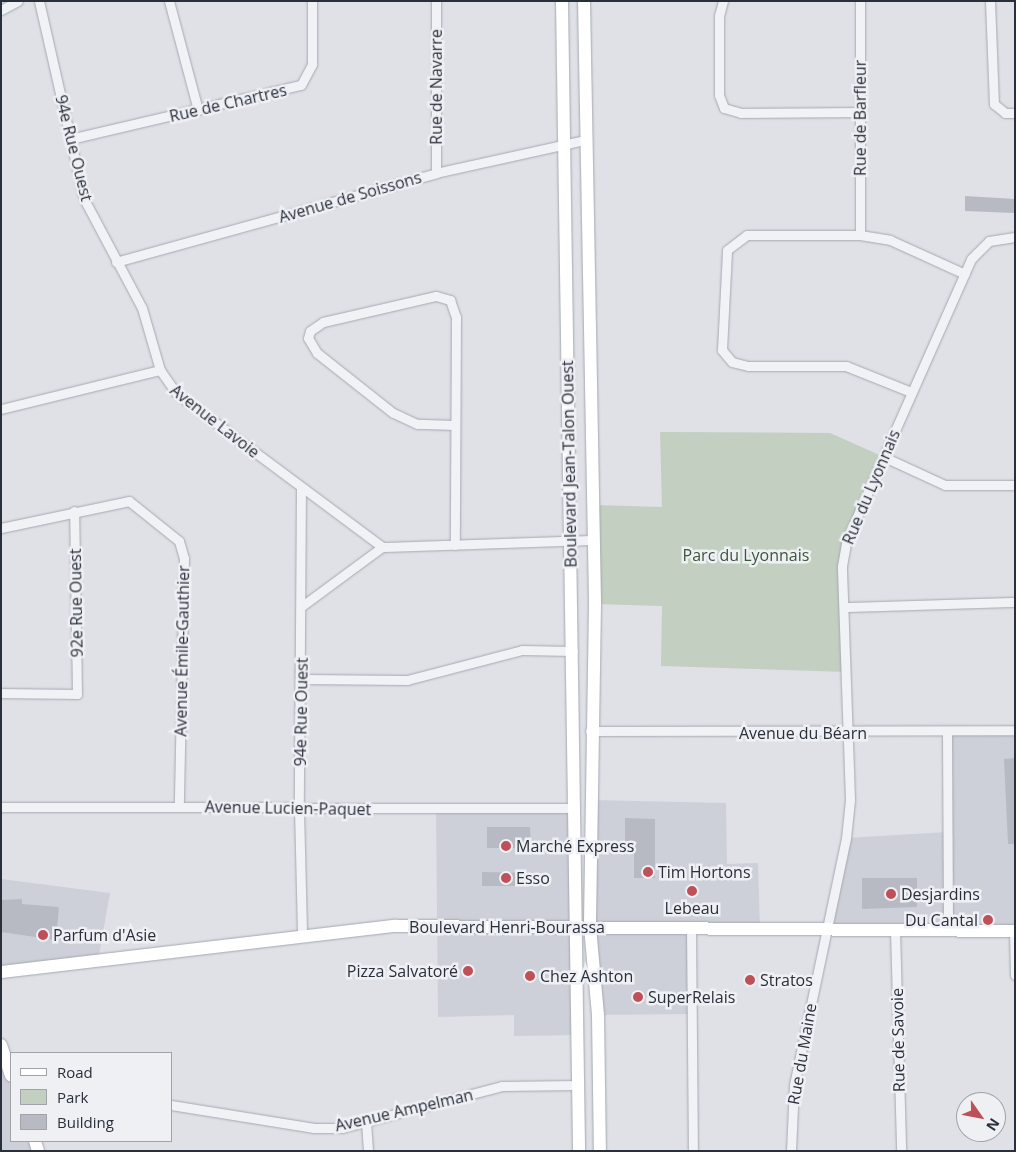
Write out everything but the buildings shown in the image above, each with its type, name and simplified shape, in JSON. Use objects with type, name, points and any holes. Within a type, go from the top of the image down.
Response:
[{"type":"street","points":[[1,10],[18,1]]},
{"type":"street","name":"94e Rue Ouest","points":[[39,1],[84,199],[142,308],[160,370]]},
{"type":"street","points":[[169,1],[198,110]]},
{"type":"street","name":"Rue de Chartres","points":[[70,139],[301,85],[312,64],[312,1]]},
{"type":"street","name":"Rue de Navarre","points":[[436,1],[436,173]]},
{"type":"street","name":"Boulevard Jean-Talon Ouest","points":[[562,1],[575,808],[583,927]]},
{"type":"street","name":"Boulevard Jean-Talon Ouest","points":[[583,927],[594,540],[584,1]]},
{"type":"street","points":[[723,1],[719,16],[719,95],[724,108],[741,113],[860,112]]},
{"type":"street","name":"Rue de Barfleur","points":[[860,1],[860,235]]},
{"type":"street","points":[[990,1],[994,104],[1005,113],[1015,113]]},
{"type":"street","name":"Avenue de Soissons","points":[[116,262],[436,173],[586,140]]},
{"type":"street","points":[[911,392],[846,366],[740,365],[722,350],[724,259],[738,238],[747,235],[860,235],[890,240],[964,274]]},
{"type":"street","name":"Rue du Lyonnais","points":[[827,929],[846,838],[850,799],[845,607],[842,566],[847,539],[964,274],[980,248],[989,241],[1015,237]]},
{"type":"street","points":[[455,425],[417,424],[393,413],[318,353],[308,338],[310,331],[322,322],[436,296],[450,300],[456,317],[455,544]]},
{"type":"street","name":"Avenue Lavoie","points":[[1,409],[160,370],[176,394],[382,547]]},
{"type":"street","points":[[884,457],[945,485],[1015,485]]},
{"type":"street","name":"94e Rue Ouest","points":[[301,487],[302,678],[299,809],[302,936]]},
{"type":"street","name":"Avenue Émile-Gauthier","points":[[1,528],[128,501],[178,541],[182,549],[179,807]]},
{"type":"street","name":"92e Rue Ouest","points":[[1,693],[77,694],[74,511]]},
{"type":"street","points":[[302,606],[382,547],[594,540]]},
{"type":"street","points":[[845,607],[1015,602]]},
{"type":"street","points":[[302,678],[407,680],[522,650],[573,651]]},
{"type":"street","name":"Avenue du Béarn","points":[[590,731],[847,734],[1015,730]]},
{"type":"street","points":[[947,732],[948,930]]},
{"type":"street","name":"Avenue Lucien-Paquet","points":[[1,807],[575,808]]},
{"type":"street","name":"Boulevard Henri-Bourassa","points":[[1,972],[395,926],[1014,931]]},
{"type":"street","points":[[579,1151],[577,1085],[583,927]]},
{"type":"street","points":[[583,927],[598,1015],[600,1151]]},
{"type":"street","points":[[691,928],[693,1151]]},
{"type":"street","name":"Rue du Maine","points":[[791,1151],[794,1085],[827,929]]},
{"type":"street","name":"Rue de Savoie","points":[[895,930],[901,1151]]},
{"type":"street","points":[[1014,931],[1015,975]]},
{"type":"street","points":[[1,1045],[10,1072]]},
{"type":"street","name":"Avenue Ampelman","points":[[172,1105],[314,1128],[366,1122],[502,1086],[577,1085]]},
{"type":"street","points":[[366,1122],[368,1151]]},
{"type":"shaded area","points":[[1015,730],[1015,931],[827,929],[846,838],[947,832],[947,732]]},
{"type":"shaded area","points":[[591,800],[726,803],[727,864],[758,863],[760,929],[691,928],[692,1014],[598,1015]]},
{"type":"shaded area","points":[[575,808],[577,1035],[514,1036],[514,1015],[438,1017],[436,809]]},
{"type":"shaded area","points":[[1,879],[110,893],[98,961],[1,972]]},
{"type":"shaded area","points":[[1,1045],[10,1072],[10,1142],[35,1142],[38,1151],[1,1151]]},
{"type":"green space","name":"Parc du Lyonnais","points":[[660,432],[830,433],[884,457],[847,539],[842,566],[847,672],[661,666],[662,606],[595,604],[594,505],[662,507]]},
{"type":"place","name":"Marché Express","points":[[506,846]]},
{"type":"place","name":"Tim Hortons","points":[[648,872]]},
{"type":"place","name":"Esso","points":[[506,878]]},
{"type":"place","name":"Lebeau","points":[[692,891]]},
{"type":"place","name":"Desjardins","points":[[891,894]]},
{"type":"place","name":"Du Cantal","points":[[988,920]]},
{"type":"place","name":"Parfum d'Asie","points":[[43,935]]},
{"type":"place","name":"Pizza Salvatoré","points":[[468,971]]},
{"type":"place","name":"Chez Ashton","points":[[530,976]]},
{"type":"place","name":"Stratos","points":[[750,980]]},
{"type":"place","name":"SuperRelais","points":[[638,997]]}]
